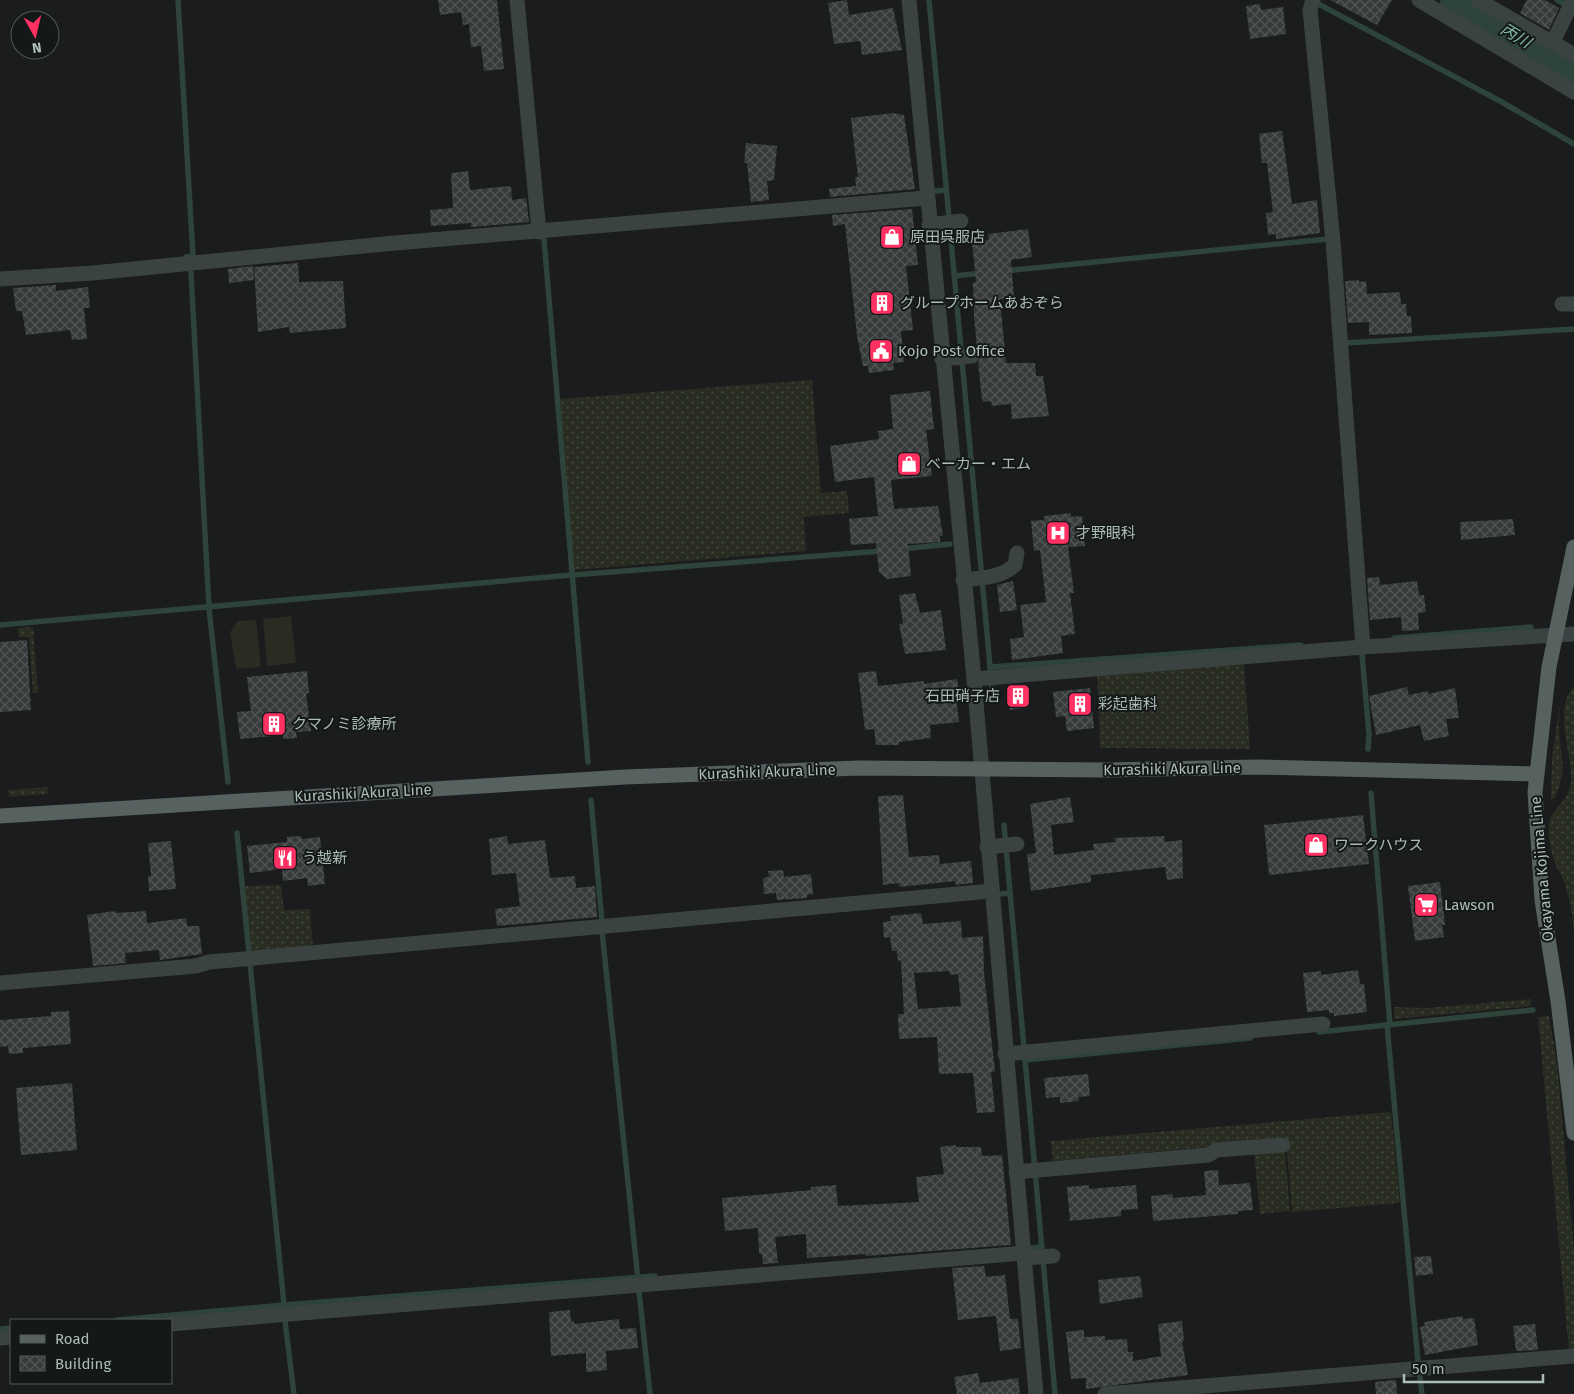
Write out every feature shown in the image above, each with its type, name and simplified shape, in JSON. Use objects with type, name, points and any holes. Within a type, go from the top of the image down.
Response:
[{"type":"main road","name":"Okayama Kojima Line","points":[[1574,547],[1555,635],[1544,702],[1536,774],[1535,809],[1542,900],[1558,1001],[1574,1133]]},
{"type":"main road","name":"Kurashiki Akura Line","points":[[0,816],[625,777],[859,768],[1107,770],[1257,767],[1536,774]]},
{"type":"street","points":[[517,0],[539,228]]},
{"type":"street","points":[[909,0],[926,198],[934,224],[959,357],[967,579],[985,678],[981,768],[993,846],[990,890],[1018,1053],[1029,1171],[1027,1256],[1036,1394]]},
{"type":"street","points":[[1419,0],[1574,92]]},
{"type":"street","points":[[1478,0],[1574,55]]},
{"type":"street","points":[[1312,1],[1310,10],[1334,241],[1363,648]]},
{"type":"street","points":[[1553,42],[1571,5]]},
{"type":"street","points":[[0,279],[93,273],[539,228],[926,198]]},
{"type":"street","points":[[934,224],[959,221]]},
{"type":"street","points":[[967,579],[989,577],[1010,570],[1016,565],[1017,553]]},
{"type":"street","points":[[985,678],[1363,648],[1574,634]]},
{"type":"street","points":[[993,846],[1016,844]]},
{"type":"street","points":[[0,983],[186,967],[248,958],[990,890]]},
{"type":"street","points":[[1018,1053],[1324,1024]]},
{"type":"street","points":[[1029,1171],[1208,1155],[1217,1150],[1283,1145]]},
{"type":"street","points":[[172,1324],[1027,1256],[1052,1256]]},
{"type":"street","points":[[1104,1394],[1574,1356]]},
{"type":"shaded area","points":[[812,380],[821,493],[847,491],[849,513],[804,517],[806,551],[574,570],[560,399]]},
{"type":"shaded area","points":[[291,616],[296,663],[267,666],[263,619]]},
{"type":"shaded area","points":[[256,620],[261,667],[236,669],[230,632],[238,621]]},
{"type":"shaded area","points":[[33,627],[38,693],[33,693],[29,637],[19,637],[18,628]]},
{"type":"shaded area","points":[[1244,662],[1250,749],[1100,748],[1097,672]]},
{"type":"shaded area","points":[[1574,686],[1574,941],[1569,898],[1564,881],[1553,857],[1549,828],[1550,819],[1566,796],[1571,782],[1564,720],[1568,696]]},
{"type":"shaded area","points":[[1560,704],[1559,729],[1562,771],[1555,798],[1551,800],[1552,757]]},
{"type":"shaded area","points":[[47,787],[48,794],[9,797],[8,790]]},
{"type":"shaded area","points":[[281,885],[284,910],[310,909],[313,948],[249,954],[243,886]]},
{"type":"shaded area","points":[[1531,999],[1531,1006],[1394,1019],[1394,1007],[1427,1008]]},
{"type":"shaded area","points":[[1549,1016],[1557,1062],[1574,1249],[1574,1351],[1569,1351],[1538,1017]]},
{"type":"shaded area","points":[[1391,1112],[1400,1203],[1292,1212],[1286,1140],[1053,1161],[1051,1141]]},
{"type":"shaded area","points":[[1285,1151],[1290,1211],[1260,1214],[1254,1153]]},
{"type":"building","points":[[438,0],[497,0],[504,69],[484,71],[481,46],[471,47],[469,24],[463,25],[461,12],[440,15]]},
{"type":"building","points":[[847,0],[849,15],[893,8],[902,50],[862,55],[860,41],[834,44],[828,3]]},
{"type":"building","points":[[1330,0],[1392,0],[1377,25]]},
{"type":"building","points":[[1527,0],[1545,0],[1559,8],[1549,30],[1520,13]]},
{"type":"building","points":[[1260,4],[1261,10],[1283,7],[1286,34],[1250,39],[1246,6]]},
{"type":"building","points":[[893,113],[904,115],[915,189],[830,197],[829,189],[856,186],[855,177],[858,177],[851,118]]},
{"type":"building","points":[[1282,131],[1292,204],[1317,200],[1320,233],[1276,239],[1276,234],[1268,235],[1266,213],[1273,212],[1267,163],[1262,163],[1259,134]]},
{"type":"building","points":[[746,143],[777,146],[774,180],[767,181],[769,200],[751,202],[747,163],[744,163]]},
{"type":"building","points":[[468,171],[470,190],[511,186],[512,200],[526,198],[529,222],[471,227],[471,223],[431,226],[430,210],[453,208],[451,173]]},
{"type":"building","points":[[912,209],[918,265],[906,266],[913,330],[901,331],[904,362],[893,363],[894,370],[869,373],[868,366],[863,366],[857,336],[845,224],[833,226],[832,215]]},
{"type":"building","points":[[1028,229],[1032,257],[1011,260],[1014,298],[1000,299],[1006,363],[1035,363],[1036,376],[1043,376],[1049,416],[1012,419],[1011,404],[992,406],[991,401],[983,402],[982,399],[978,363],[981,356],[977,348],[974,317],[973,283],[976,282],[972,241],[989,240],[988,234]]},
{"type":"building","points":[[298,263],[299,282],[343,281],[346,328],[290,333],[289,327],[258,332],[254,267]]},
{"type":"building","points":[[253,266],[254,280],[229,283],[228,269]]},
{"type":"building","points":[[1359,280],[1359,282],[1366,281],[1367,294],[1400,292],[1401,304],[1406,304],[1407,316],[1411,316],[1412,333],[1369,335],[1369,322],[1348,323],[1345,281]]},
{"type":"building","points":[[56,285],[56,291],[88,287],[90,308],[84,308],[87,339],[72,340],[70,330],[26,335],[22,311],[16,311],[13,288]]},
{"type":"building","points":[[930,391],[934,429],[926,430],[932,476],[891,480],[894,509],[938,506],[943,536],[940,536],[940,542],[908,544],[911,576],[887,579],[879,572],[876,543],[851,545],[849,519],[878,516],[874,477],[835,482],[830,446],[879,439],[878,431],[893,429],[890,395]]},
{"type":"building","points":[[1071,513],[1071,517],[1082,516],[1085,546],[1068,547],[1074,593],[1070,593],[1075,634],[1061,636],[1063,653],[1012,660],[1010,639],[1024,637],[1020,605],[1046,602],[1040,550],[1034,551],[1031,521],[1044,520],[1044,516]]},
{"type":"building","points":[[1513,519],[1515,535],[1461,540],[1460,522]]},
{"type":"building","points":[[1379,577],[1380,585],[1417,581],[1419,595],[1424,595],[1426,612],[1418,613],[1419,630],[1402,631],[1401,617],[1370,620],[1367,578]]},
{"type":"building","points":[[1013,581],[1017,610],[1000,612],[997,585]]},
{"type":"building","points":[[915,593],[920,613],[941,610],[946,650],[905,654],[899,624],[903,624],[899,595]]},
{"type":"building","points":[[27,640],[31,710],[0,712],[0,642]]},
{"type":"building","points":[[307,671],[309,693],[306,694],[311,731],[296,732],[297,738],[283,739],[283,735],[240,739],[237,712],[251,711],[247,677]]},
{"type":"building","points":[[876,671],[878,686],[924,681],[924,684],[957,679],[960,698],[956,698],[959,722],[930,725],[931,738],[899,742],[899,745],[876,745],[874,729],[865,730],[858,673]]},
{"type":"building","name":"石田硝子店","points":[[1025,684],[1028,707],[1010,710],[1007,686]]},
{"type":"building","points":[[1407,687],[1409,695],[1428,691],[1428,694],[1455,688],[1459,718],[1446,719],[1449,736],[1424,741],[1420,725],[1376,735],[1369,696]]},
{"type":"building","name":"彩起歯科","points":[[1090,688],[1094,728],[1067,731],[1065,716],[1056,717],[1053,692]]},
{"type":"building","points":[[903,795],[909,857],[939,855],[940,864],[971,861],[973,883],[956,885],[955,881],[900,887],[899,883],[883,885],[878,796]]},
{"type":"building","points":[[1070,797],[1074,822],[1051,825],[1054,855],[1094,850],[1093,844],[1115,842],[1114,838],[1164,836],[1165,842],[1182,840],[1183,878],[1167,880],[1165,867],[1091,875],[1091,882],[1031,891],[1027,854],[1036,853],[1030,804]]},
{"type":"building","name":"ワークハウス","points":[[1363,815],[1369,864],[1269,875],[1264,825]]},
{"type":"building","name":"う越新","points":[[301,836],[302,839],[320,837],[325,884],[308,886],[307,878],[283,881],[282,869],[250,873],[247,846],[287,842],[287,837]]},
{"type":"building","points":[[507,836],[508,844],[545,840],[550,878],[575,876],[576,888],[595,886],[597,917],[497,926],[495,909],[520,906],[516,873],[492,875],[489,839]]},
{"type":"building","points":[[171,841],[176,889],[149,891],[148,876],[151,876],[148,843]]},
{"type":"building","points":[[783,870],[784,877],[811,874],[813,894],[807,895],[807,898],[777,900],[776,893],[764,894],[763,878],[769,877],[768,871]]},
{"type":"building","name":"Lawson","points":[[1440,882],[1445,925],[1442,925],[1444,937],[1415,941],[1408,886]]},
{"type":"building","points":[[115,911],[116,913],[146,911],[147,923],[186,918],[187,926],[199,926],[202,954],[160,960],[159,950],[125,953],[126,963],[93,966],[87,915]]},
{"type":"building","points":[[921,913],[923,924],[961,921],[962,938],[983,936],[984,973],[995,1071],[991,1072],[995,1112],[977,1113],[973,1073],[939,1074],[937,1037],[899,1039],[898,1014],[904,1014],[901,960],[898,961],[897,951],[892,951],[890,937],[884,938],[883,922],[891,921],[890,916]],"holes":[[[949,971],[950,975],[958,974],[961,1006],[918,1009],[914,973]]]},
{"type":"building","points":[[1358,970],[1360,984],[1364,984],[1367,1012],[1334,1016],[1334,1013],[1329,1013],[1329,1010],[1307,1012],[1303,973],[1321,971],[1321,975]]},
{"type":"building","points":[[69,1011],[71,1044],[23,1048],[23,1053],[9,1054],[8,1046],[0,1047],[0,1020],[51,1016],[51,1012]]},
{"type":"building","points":[[1088,1074],[1090,1096],[1078,1097],[1079,1101],[1060,1103],[1060,1097],[1046,1098],[1044,1078]]},
{"type":"building","points":[[72,1083],[77,1150],[21,1155],[16,1088]]},
{"type":"building","points":[[956,1145],[956,1147],[981,1147],[982,1156],[1002,1155],[1011,1245],[866,1256],[866,1254],[807,1258],[806,1234],[775,1237],[778,1263],[763,1264],[762,1254],[759,1254],[758,1228],[725,1231],[722,1198],[811,1190],[811,1187],[836,1185],[838,1206],[919,1202],[916,1177],[944,1174],[940,1147]]},
{"type":"building","points":[[1218,1170],[1219,1185],[1250,1183],[1253,1210],[1238,1211],[1238,1214],[1153,1221],[1151,1196],[1172,1194],[1173,1198],[1206,1195],[1204,1171]]},
{"type":"building","points":[[1089,1185],[1089,1189],[1136,1185],[1138,1209],[1121,1210],[1121,1216],[1070,1221],[1067,1187]]},
{"type":"building","points":[[1431,1256],[1433,1274],[1416,1276],[1414,1257]]},
{"type":"building","points":[[984,1266],[986,1277],[1005,1275],[1010,1319],[1018,1319],[1021,1348],[1000,1351],[996,1316],[958,1320],[952,1268]]},
{"type":"building","points":[[1140,1276],[1143,1297],[1100,1304],[1098,1280]]},
{"type":"building","points":[[570,1310],[571,1322],[574,1321],[574,1324],[619,1319],[620,1329],[636,1328],[638,1348],[606,1351],[607,1370],[586,1372],[586,1353],[551,1356],[549,1312]]},
{"type":"building","points":[[1462,1316],[1463,1319],[1474,1318],[1478,1345],[1425,1355],[1420,1327],[1425,1326],[1424,1322]]},
{"type":"building","points":[[1182,1321],[1184,1341],[1182,1341],[1188,1375],[1086,1389],[1086,1378],[1071,1379],[1066,1332],[1084,1330],[1084,1337],[1105,1336],[1105,1340],[1127,1339],[1128,1352],[1133,1352],[1133,1361],[1161,1356],[1158,1324]]},
{"type":"building","points":[[1535,1324],[1538,1350],[1516,1351],[1513,1326]]},
{"type":"building","points":[[978,1373],[980,1383],[1018,1378],[1020,1394],[957,1394],[954,1377]]},
{"type":"building","points":[[1396,1380],[1397,1394],[1376,1394],[1375,1382]]},
{"type":"waterway","points":[[178,0],[193,256],[186,257]]},
{"type":"waterway","points":[[929,0],[992,688]]},
{"type":"waterway","name":"丙川","points":[[1457,0],[1574,70]]},
{"type":"waterway","points":[[1557,0],[1568,6]]},
{"type":"waterway","points":[[1313,1],[1500,101],[1574,144]]},
{"type":"waterway","points":[[936,191],[946,190]]},
{"type":"waterway","points":[[544,239],[588,762]]},
{"type":"waterway","points":[[1004,271],[1328,239]]},
{"type":"waterway","points":[[191,273],[209,608],[228,782]]},
{"type":"waterway","points":[[954,276],[982,273]]},
{"type":"waterway","points":[[1346,343],[1574,329]]},
{"type":"waterway","points":[[901,549],[950,544]]},
{"type":"waterway","points":[[0,625],[572,575],[882,551]]},
{"type":"waterway","points":[[1394,638],[1531,627]]},
{"type":"waterway","points":[[990,667],[1301,645]]},
{"type":"waterway","points":[[1362,654],[1369,735],[1368,749]]},
{"type":"waterway","points":[[1371,793],[1390,1025]]},
{"type":"waterway","points":[[591,800],[602,922]]},
{"type":"waterway","points":[[1004,825],[1055,1394]]},
{"type":"waterway","points":[[128,1319],[284,1305],[237,833]]},
{"type":"waterway","points":[[1000,894],[1010,893]]},
{"type":"waterway","points":[[602,931],[638,1280]]},
{"type":"waterway","points":[[1319,1032],[1533,1010]]},
{"type":"waterway","points":[[1387,1025],[1418,1362]]},
{"type":"waterway","points":[[1025,1060],[1250,1038]]},
{"type":"waterway","points":[[1031,1248],[1042,1247]]},
{"type":"waterway","points":[[284,1308],[284,1305],[655,1276]]},
{"type":"waterway","points":[[639,1291],[650,1394]]},
{"type":"waterway","points":[[285,1321],[294,1394]]},
{"type":"waterway","points":[[0,1329],[10,1328]]},
{"type":"waterway","points":[[1420,1377],[1422,1394]]},
{"type":"place","name":"原田呉服店","points":[[892,237]]},
{"type":"place","name":"グループホームあおぞら","points":[[882,303]]},
{"type":"place","name":"Kojo Post Office","points":[[881,351]]},
{"type":"place","name":"ベーカー・エム","points":[[909,464]]},
{"type":"place","name":"才野眼科","points":[[1058,533]]},
{"type":"place","name":"石田硝子店","points":[[1018,696]]},
{"type":"place","name":"彩起歯科","points":[[1080,704]]},
{"type":"place","name":"クマノミ診療所","points":[[274,724]]},
{"type":"place","name":"ワークハウス","points":[[1316,845]]},
{"type":"place","name":"う越新","points":[[285,858]]},
{"type":"place","name":"Lawson","points":[[1426,905]]}]
